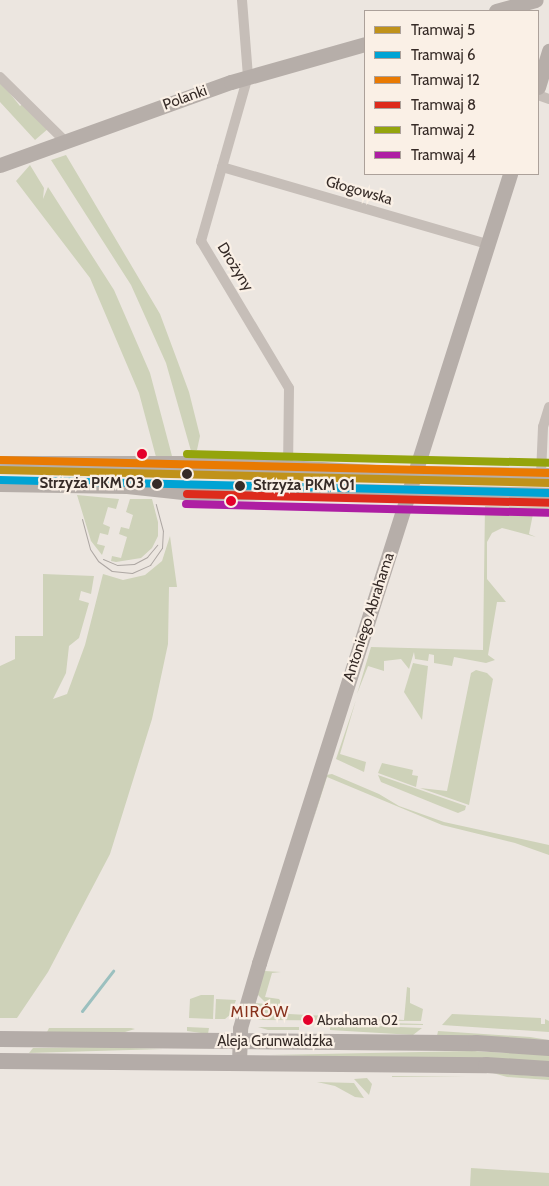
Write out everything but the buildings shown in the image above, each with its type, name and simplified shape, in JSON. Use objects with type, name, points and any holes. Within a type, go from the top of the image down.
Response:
[{"type":"main road","name":"Aleja Grunwaldzka","points":[[0,1039],[476,1044],[549,1048]]},
{"type":"main road","points":[[170,1041],[170,1062]]},
{"type":"main road","name":"Aleja Grunwaldzka","points":[[0,1061],[486,1065],[549,1069]]},
{"type":"street","points":[[242,0],[248,76]]},
{"type":"street","points":[[500,10],[536,0]]},
{"type":"street","name":"Polanki","points":[[2,164],[248,76],[364,44]]},
{"type":"street","points":[[539,83],[549,51]]},
{"type":"street","name":"Drożyny","points":[[248,76],[201,241],[289,388],[288,467]]},
{"type":"street","points":[[0,77],[66,142]]},
{"type":"street","name":"Głogowska","points":[[222,168],[487,244]]},
{"type":"street","name":"Antoniego Abrahama","points":[[239,1062],[239,1041],[258,963],[510,175]]},
{"type":"street","points":[[0,463],[210,463],[415,474],[545,475],[543,427],[549,407]]},
{"type":"street","points":[[0,484],[127,486],[190,493],[549,495]]},
{"type":"green space","points":[[0,81],[20,106],[24,103],[49,128],[35,140],[0,102]]},
{"type":"green space","points":[[66,155],[160,314],[189,392],[200,436],[197,450],[191,451],[166,363],[131,285],[51,160]]},
{"type":"green space","points":[[30,165],[44,188],[43,199],[48,187],[114,290],[150,373],[172,456],[156,457],[139,393],[90,278],[16,181]]},
{"type":"green space","points":[[77,495],[119,499],[116,509],[108,507],[103,524],[110,527],[108,535],[100,533],[97,544],[105,546],[102,555],[91,541]]},
{"type":"green space","points":[[130,499],[152,499],[158,522],[158,536],[152,548],[141,558],[111,561],[112,556],[121,558],[127,537],[119,534],[121,527],[129,529],[133,515],[126,512]]},
{"type":"green space","points":[[485,506],[549,507],[549,514],[533,514],[529,534],[536,537],[502,528],[492,533],[487,542],[487,579],[506,602],[497,602],[488,655],[495,660],[486,663],[454,657],[452,666],[434,663],[434,655],[429,654],[428,661],[415,659],[414,652],[409,669],[401,659],[384,661],[384,671],[368,666],[357,694],[371,647],[483,650]]},
{"type":"green space","points":[[170,536],[177,587],[169,587],[168,644],[152,719],[110,854],[48,972],[17,1018],[0,1018],[0,666],[15,659],[15,636],[43,636],[43,574],[94,576],[91,594],[81,591],[79,600],[89,603],[79,638],[69,646],[66,673],[53,699],[67,694],[85,645],[103,574],[123,580],[145,575],[162,561]]},
{"type":"green space","points":[[413,663],[428,666],[422,720],[404,692]]},
{"type":"green space","points":[[476,670],[487,673],[493,679],[469,805],[420,788],[447,791],[471,673]]},
{"type":"green space","points":[[356,700],[340,754],[366,762],[364,772],[336,759]]},
{"type":"green space","points":[[382,763],[413,770],[412,775],[418,776],[416,787],[378,773]]},
{"type":"green space","points":[[332,774],[379,794],[399,806],[444,822],[549,845],[549,855],[515,843],[442,825],[327,777],[312,824],[326,775]]},
{"type":"green space","points":[[378,775],[466,806],[465,810],[458,813],[440,806],[381,782]]},
{"type":"green space","points":[[261,972],[281,972],[272,973],[265,997],[279,999],[289,1014],[404,1020],[407,987],[410,988],[410,1003],[423,1009],[421,1021],[261,1020],[251,1017],[254,1003],[267,1004],[257,994]]},
{"type":"green space","points":[[201,995],[214,995],[213,1019],[189,1018],[190,999]]},
{"type":"green space","points":[[216,999],[236,1000],[231,1014],[225,1019],[215,1019]]},
{"type":"green space","points":[[452,1014],[541,1018],[541,1024],[545,1024],[545,1019],[549,1021],[549,1032],[442,1025]]},
{"type":"green space","points":[[355,1022],[423,1024],[423,1025],[319,1024]]},
{"type":"green space","points":[[187,1027],[209,1028],[208,1034],[187,1031]]},
{"type":"green space","points":[[258,1027],[299,1027],[299,1030],[268,1030]]},
{"type":"green space","points":[[330,1027],[422,1028],[413,1035],[330,1030]]},
{"type":"green space","points":[[49,1028],[135,1029],[125,1032],[47,1032]]},
{"type":"green space","points":[[438,1031],[530,1037],[549,1040],[437,1036]]},
{"type":"green space","points":[[33,1048],[163,1049],[29,1053]]},
{"type":"green space","points":[[472,1051],[549,1055],[549,1062],[269,1055]]},
{"type":"green space","points":[[493,1073],[549,1077],[549,1080],[507,1077]]},
{"type":"green space","points":[[392,1076],[467,1077],[392,1077]]},
{"type":"green space","points":[[367,1078],[372,1084],[369,1095],[354,1079]]},
{"type":"green space","points":[[317,1082],[354,1083],[364,1098],[355,1097],[335,1086]]},
{"type":"green space","points":[[471,1168],[549,1173],[549,1186],[470,1186]]},
{"type":"waterway","points":[[82,1011],[113,971]]},
{"type":"tram line","name":"2","points":[[187,454],[549,463]]},
{"type":"tram line","name":"12","points":[[0,460],[549,473]]},
{"type":"tram line","name":"5","points":[[0,470],[549,483]]},
{"type":"tram line","name":"6","points":[[0,480],[549,493]]},
{"type":"tram line","name":"8","points":[[187,494],[549,503]]},
{"type":"tram line","points":[[82,519],[90,549],[98,561],[112,571],[132,573],[150,565],[162,548],[163,531],[156,504]]},
{"type":"tram line","name":"4","points":[[186,504],[548,513]]},
{"type":"tram line","points":[[103,559],[117,565],[134,564],[147,557],[157,545]]},
{"type":"place","name":"Strzyża PKM 03","points":[[157,484]]},
{"type":"place","name":"Strzyża PKM 01","points":[[240,486]]},
{"type":"place","name":"Abrahama 02","points":[[308,1020]]},
{"type":"district","name":"MIRÓW","points":[[260,1012]]}]
